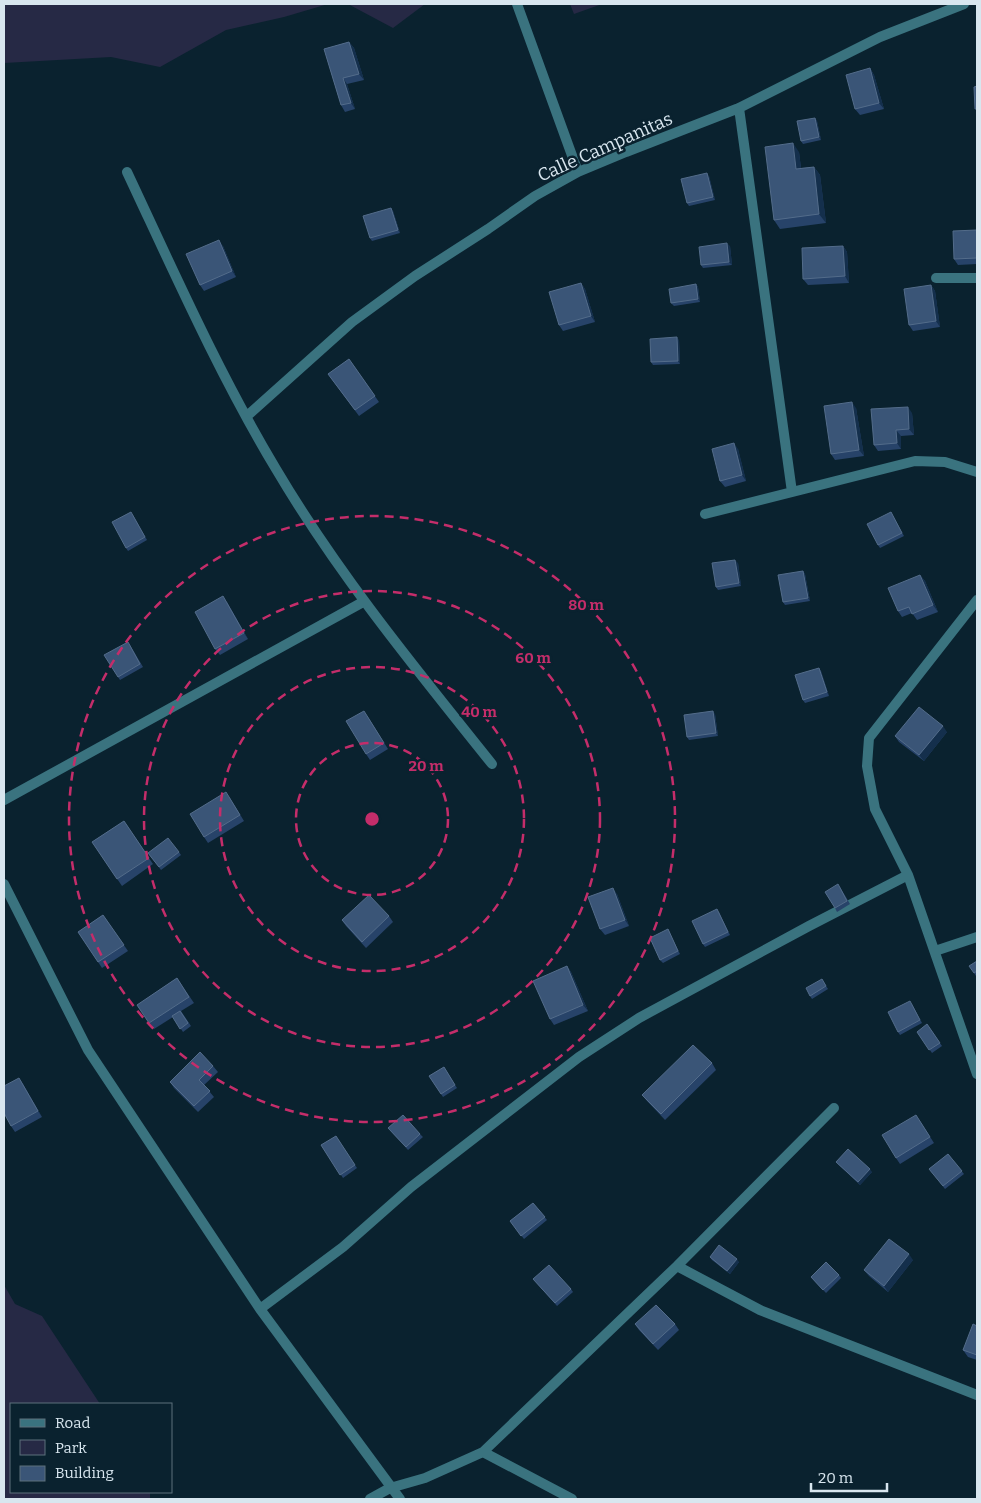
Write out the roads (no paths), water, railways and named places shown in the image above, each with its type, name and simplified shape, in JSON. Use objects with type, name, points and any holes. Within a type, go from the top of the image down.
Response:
[{"type":"street","points":[[517,4],[578,172]]},
{"type":"street","name":"Calle Campanitas","points":[[247,416],[352,322],[415,276],[535,196],[578,172],[739,108],[880,37],[964,4]]},
{"type":"street","points":[[739,108],[792,492]]},
{"type":"street","points":[[127,172],[207,340],[276,469],[363,602],[492,764]]},
{"type":"street","points":[[936,278],[977,278]]},
{"type":"street","points":[[705,514],[915,461],[945,462],[977,472]]},
{"type":"street","points":[[977,600],[869,738],[867,766],[875,809],[908,875],[977,1074]]},
{"type":"street","points":[[4,800],[363,602]]},
{"type":"street","points":[[260,1309],[343,1247],[411,1187],[579,1057],[639,1018],[908,875]]},
{"type":"street","points":[[5,889],[88,1050],[260,1309],[390,1488],[400,1499]]},
{"type":"street","points":[[935,951],[977,937]]},
{"type":"street","points":[[370,1499],[390,1488],[425,1478],[483,1452],[677,1266],[834,1108]]},
{"type":"street","points":[[677,1266],[760,1310],[977,1395]]},
{"type":"street","points":[[483,1452],[572,1499]]}]
